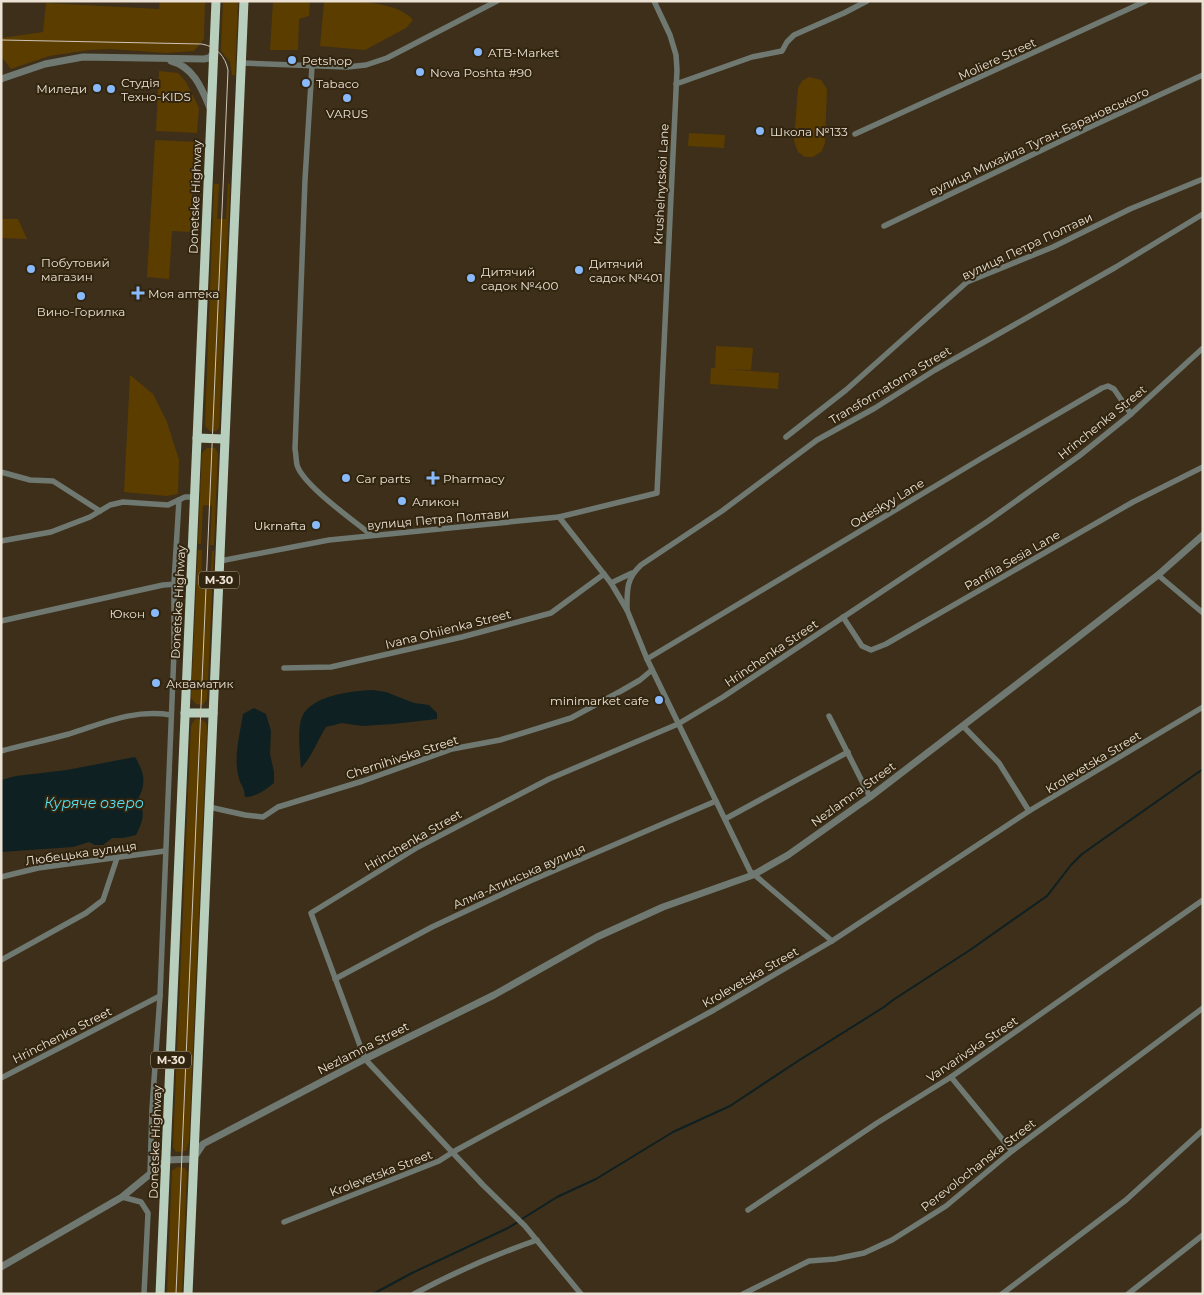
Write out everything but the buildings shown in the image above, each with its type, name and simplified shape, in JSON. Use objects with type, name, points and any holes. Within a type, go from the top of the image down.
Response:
[{"type":"highway","name":"Donetske Highway","points":[[160,1294],[216,1]]},
{"type":"highway","name":"М-30","points":[[188,1294],[244,1]]},
{"type":"highway","points":[[197,438],[224,439]]},
{"type":"highway","points":[[185,713],[213,713]]},
{"type":"street","points":[[242,63],[312,66],[366,65],[387,58],[497,1]]},
{"type":"street","name":"Krushelnytskoi Lane","points":[[654,1],[670,35],[676,55],[658,493]]},
{"type":"street","points":[[676,84],[752,57],[782,51],[794,35],[867,1]]},
{"type":"street","name":"Moliere Street","points":[[855,134],[1146,1]]},
{"type":"street","points":[[1,79],[28,69],[71,58],[96,56],[204,59],[209,58],[213,54]]},
{"type":"street","points":[[164,59],[182,65],[192,72],[210,109]]},
{"type":"street","points":[[312,66],[305,180],[295,449],[297,466],[306,479],[370,534]]},
{"type":"street","name":"вулиця Михайла Туган-Барановського","points":[[884,226],[1203,75]]},
{"type":"street","name":"вулиця Петра Полтави","points":[[786,438],[846,390],[967,282],[1053,247],[1130,209],[1203,179]]},
{"type":"street","name":"Transformatorna Street","points":[[611,583],[632,573],[722,511],[817,440],[875,408],[935,370],[1203,214]]},
{"type":"street","name":"Hrinchenka Street","points":[[335,978],[311,913],[418,847],[549,779],[678,724],[723,697],[988,521],[1079,456],[1131,414],[1203,348]]},
{"type":"street","name":"Odeskyy Lane","points":[[646,659],[1102,388],[1108,386],[1114,389],[1131,414]]},
{"type":"street","name":"Panfila Sesia Lane","points":[[844,617],[862,646],[872,650],[886,644],[1125,507],[1203,467]]},
{"type":"street","points":[[1,472],[30,480],[53,481],[100,512]]},
{"type":"street","name":"вулиця Петра Полтави","points":[[220,561],[370,534],[559,517],[658,493]]},
{"type":"street","points":[[1,541],[52,532],[90,517],[110,505],[124,502],[168,505],[185,497],[194,497]]},
{"type":"street","name":"Donetske Highway","points":[[150,1175],[152,1109],[160,996],[174,652],[174,583],[179,500]]},
{"type":"street","points":[[559,517],[611,583],[627,610],[646,659],[750,871],[832,941]]},
{"type":"street","name":"Nezlamna Street","points":[[193,1159],[203,1144],[365,1059],[494,995],[622,924],[663,907],[753,875],[788,855],[870,797],[963,726],[1158,575],[1203,535]]},
{"type":"street","points":[[627,610],[629,583],[632,573]]},
{"type":"street","name":"Ivana Ohiienka Street","points":[[284,668],[331,667],[462,637],[551,613],[604,574]]},
{"type":"street","points":[[1158,575],[1203,613]]},
{"type":"street","points":[[1,622],[174,583],[191,583]]},
{"type":"street","name":"Chernihivska Street","points":[[209,807],[263,817],[278,807],[363,781],[452,749],[500,740],[570,718],[640,680],[652,670]]},
{"type":"street","name":"Krolevetska Street","points":[[284,1222],[439,1161],[714,1010],[832,941],[1030,812],[1203,706]]},
{"type":"street","points":[[1,751],[144,713],[170,715]]},
{"type":"street","points":[[829,716],[870,797]]},
{"type":"street","points":[[963,726],[999,763],[1030,812]]},
{"type":"street","points":[[725,819],[848,752]]},
{"type":"street","name":"Алма-Атинська вулиця","points":[[335,978],[432,927],[512,889],[716,801]]},
{"type":"street","points":[[165,837],[180,838]]},
{"type":"street","name":"Любецька вулиця","points":[[1,877],[38,868],[165,851]]},
{"type":"street","points":[[1,960],[86,913],[103,900],[117,858]]},
{"type":"street","name":"Varvarivska Street","points":[[748,1210],[877,1123],[951,1077],[1203,900]]},
{"type":"street","points":[[335,978],[365,1059],[483,1185],[525,1226],[580,1294]]},
{"type":"street","name":"Hrinchenka Street","points":[[1,1078],[160,996]]},
{"type":"street","name":"Perevolochanska Street","points":[[743,1294],[809,1261],[835,1259],[864,1253],[892,1240],[946,1206],[1012,1152],[1203,1008]]},
{"type":"street","points":[[951,1077],[1012,1152]]},
{"type":"street","points":[[1002,1294],[1126,1200],[1203,1130]]},
{"type":"street","points":[[1,1267],[122,1197],[167,1160],[193,1159]]},
{"type":"street","name":"Donetske Highway","points":[[122,1197],[141,1202],[148,1213],[144,1294]]},
{"type":"street","points":[[1128,1294],[1203,1235]]},
{"type":"street","points":[[414,1294],[444,1278],[537,1240]]},
{"type":"shaded area","points":[[160,1],[205,1],[204,39],[194,51],[167,53],[110,49],[90,50],[49,56],[11,69],[1,56],[1,38],[43,32],[46,3],[159,9]]},
{"type":"shaded area","points":[[223,1],[238,1],[235,75],[232,75],[230,62],[221,51]]},
{"type":"shaded area","points":[[273,1],[310,1],[309,16],[299,19],[298,50],[270,50]]},
{"type":"shaded area","points":[[324,1],[384,5],[405,13],[413,20],[406,28],[365,50],[320,46]]},
{"type":"shaded area","points":[[159,71],[178,73],[186,82],[199,108],[197,133],[156,131]]},
{"type":"shaded area","points":[[809,77],[821,80],[827,89],[825,143],[822,151],[813,157],[805,157],[798,152],[794,141],[798,88],[802,81]]},
{"type":"shaded area","points":[[689,133],[725,135],[724,148],[688,146]]},
{"type":"shaded area","points":[[155,140],[195,142],[190,232],[172,231],[169,279],[147,277]]},
{"type":"shaded area","points":[[228,183],[230,184],[219,428],[211,432],[205,426],[214,184],[219,184],[217,219],[226,219]]},
{"type":"shaded area","points":[[1,219],[18,219],[27,239],[1,238]]},
{"type":"shaded area","points":[[716,346],[753,348],[751,370],[725,369],[779,373],[778,389],[710,384],[711,368],[715,368]]},
{"type":"shaded area","points":[[130,375],[153,394],[167,422],[179,460],[178,494],[167,496],[124,492]]},
{"type":"shaded area","points":[[207,448],[215,448],[218,453],[214,545],[210,545],[212,506],[203,505],[201,544],[198,544],[202,453]]},
{"type":"shaded area","points":[[198,550],[202,550],[201,588],[210,589],[212,551],[214,551],[207,699],[203,705],[196,704],[191,698]]},
{"type":"shaded area","points":[[195,719],[203,720],[207,727],[189,1142],[186,1151],[176,1152],[173,1147],[191,726]]},
{"type":"shaded area","points":[[177,1167],[185,1168],[187,1173],[182,1294],[167,1294],[172,1171]]},
{"type":"water","points":[[373,690],[386,692],[414,703],[429,705],[437,713],[437,719],[362,726],[342,723],[326,727],[301,768],[300,722],[307,710],[323,699],[344,693]]},
{"type":"water","points":[[254,708],[266,714],[271,731],[270,754],[274,772],[274,783],[264,791],[245,797],[237,770],[238,746],[243,714]]},
{"type":"water","name":"Куряче озеро","points":[[135,757],[141,768],[143,778],[143,788],[138,799],[143,817],[136,835],[112,838],[103,845],[95,845],[89,842],[73,847],[1,852],[1,780]]},
{"type":"waterway","points":[[522,1219],[557,1197],[596,1179],[673,1132],[730,1106],[884,1007],[1047,896],[1082,854],[1203,769]]},
{"type":"waterway","points":[[373,1294],[518,1222]]},
{"type":"tram line","points":[[1,40],[202,44],[212,47],[220,53],[225,60],[228,70],[176,1294]]},
{"type":"place","name":"ATB-Market","points":[[478,52]]},
{"type":"place","name":"Petshop","points":[[292,60]]},
{"type":"place","name":"Nova Poshta #90","points":[[420,72]]},
{"type":"place","name":"Tabaco","points":[[306,83]]},
{"type":"place","name":"Миледи","points":[[97,88]]},
{"type":"place","name":"Студія Техно-KIDS","points":[[111,89]]},
{"type":"place","name":"VARUS","points":[[347,98]]},
{"type":"place","name":"Школа №133","points":[[760,131]]},
{"type":"place","name":"Побутовий магазин","points":[[31,269]]},
{"type":"place","name":"Дитячий садок №401","points":[[579,270]]},
{"type":"place","name":"Дитячий садок №400","points":[[471,278]]},
{"type":"place","name":"Моя аптека","points":[[138,293]]},
{"type":"place","name":"Вино-Горилка","points":[[81,296]]},
{"type":"place","name":"Car parts","points":[[346,478]]},
{"type":"place","name":"Pharmacy","points":[[433,478]]},
{"type":"place","name":"Аликон","points":[[402,501]]},
{"type":"place","name":"Ukrnafta","points":[[316,525]]},
{"type":"place","name":"Юкон","points":[[155,613]]},
{"type":"place","name":"Акваматик","points":[[156,683]]},
{"type":"place","name":"minimarket cafe","points":[[659,700]]}]
